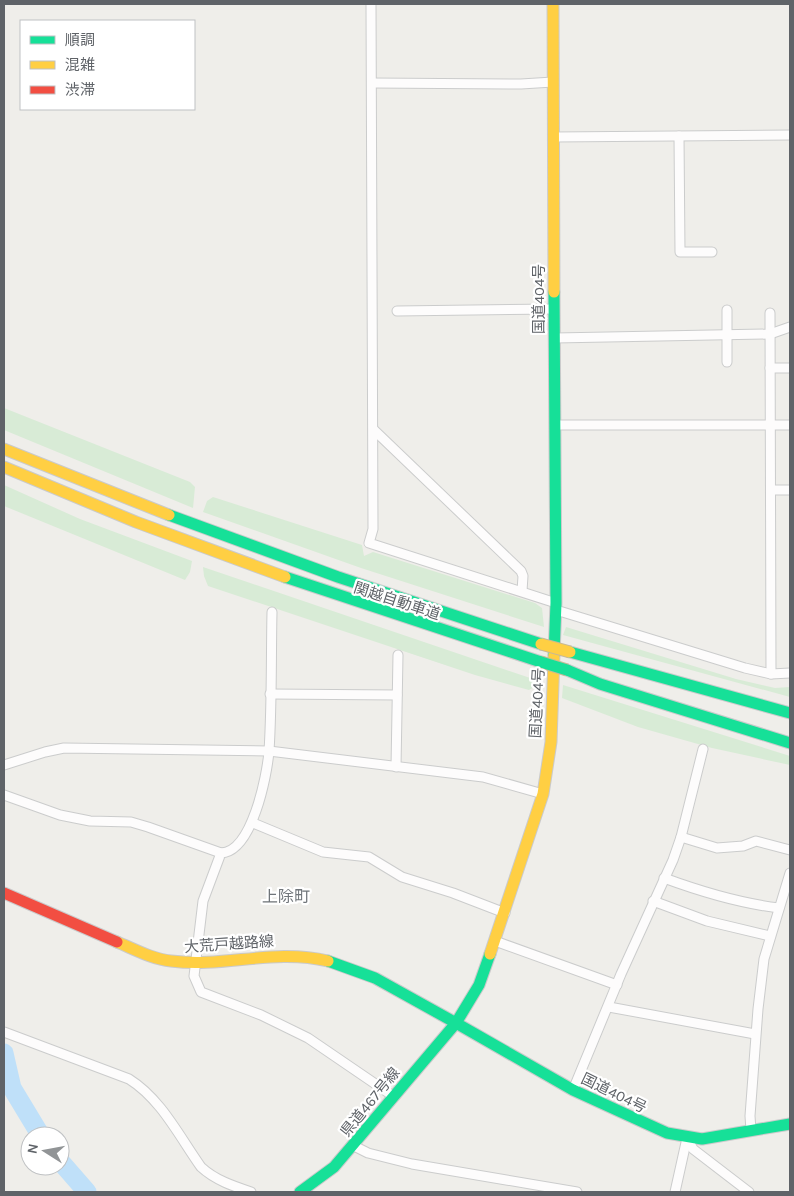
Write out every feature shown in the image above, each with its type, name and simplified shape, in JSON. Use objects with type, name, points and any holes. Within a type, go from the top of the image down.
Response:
[{"type":"main road","name":"国道404号","points":[[553,4],[556,606],[551,742],[544,794],[505,913],[479,985],[456,1023],[574,1090],[653,1128],[687,1138],[702,1139],[790,1124]]},
{"type":"main road","name":"関越自動車道","points":[[4,449],[262,551],[437,612],[641,673],[790,713]]},
{"type":"main road","name":"関越自動車道","points":[[4,467],[133,521],[333,595],[567,670],[790,732]]},
{"type":"main road","points":[[567,670],[600,684],[790,743]]},
{"type":"main road","points":[[641,673],[790,707]]},
{"type":"main road","name":"大荒戸越路線","points":[[4,893],[152,957],[173,962],[195,964],[279,955],[320,959],[370,976],[456,1023]]},
{"type":"main road","name":"県道467号線","points":[[304,1192],[334,1168],[354,1146],[393,1096],[456,1023]]},
{"type":"street","points":[[371,4],[374,430],[373,529],[369,543],[522,592],[556,606],[718,661],[772,674],[790,673]]},
{"type":"street","points":[[372,83],[521,84],[553,82]]},
{"type":"street","points":[[554,137],[790,135]]},
{"type":"street","points":[[679,136],[680,252],[712,252]]},
{"type":"street","points":[[397,311],[554,309]]},
{"type":"street","points":[[727,310],[727,362]]},
{"type":"street","points":[[770,313],[772,674]]},
{"type":"street","points":[[555,338],[770,334],[790,326]]},
{"type":"street","points":[[770,368],[790,368]]},
{"type":"street","points":[[555,425],[790,425]]},
{"type":"street","points":[[374,430],[520,571],[523,576],[522,592]]},
{"type":"street","points":[[771,490],[790,490]]},
{"type":"street","points":[[4,795],[60,815],[90,821],[131,822],[221,853],[233,849],[253,823],[269,751],[272,612]]},
{"type":"street","points":[[396,767],[398,655]]},
{"type":"street","points":[[270,694],[397,695]]},
{"type":"street","points":[[4,765],[64,748],[269,751],[483,777],[544,794]]},
{"type":"street","points":[[574,1090],[681,837],[703,748]]},
{"type":"street","points":[[253,823],[323,852],[369,857],[402,877],[453,893],[505,913]]},
{"type":"street","points":[[681,837],[717,848],[743,846],[756,841],[790,850]]},
{"type":"street","points":[[221,853],[206,890],[195,964],[194,976],[201,992],[262,1015],[308,1038],[393,1096]]},
{"type":"street","points":[[751,1130],[750,1116],[755,1034],[760,984],[770,936],[790,873]]},
{"type":"street","points":[[664,878],[716,897],[750,905],[779,908]]},
{"type":"street","points":[[653,901],[708,921],[770,936]]},
{"type":"street","points":[[495,941],[617,985]]},
{"type":"street","points":[[609,1007],[755,1034]]},
{"type":"street","points":[[4,1032],[135,1082],[150,1095],[201,1166],[209,1174],[231,1186],[251,1192]]},
{"type":"street","points":[[675,1192],[687,1138]]},
{"type":"street","points":[[687,1138],[694,1149],[749,1192]]},
{"type":"street","points":[[354,1146],[368,1153],[412,1164],[577,1192]]},
{"type":"green space","points":[[4,408],[190,482],[195,487],[193,508],[4,430]]},
{"type":"green space","points":[[4,485],[80,519],[192,561],[190,572],[185,580],[4,506]]},
{"type":"green space","points":[[213,497],[362,545],[364,556],[373,552],[535,603],[542,608],[544,627],[361,568],[203,512],[207,501]]},
{"type":"green space","points":[[203,567],[539,681],[537,685],[529,690],[475,675],[208,586]]},
{"type":"green space","points":[[566,627],[736,679],[775,688],[790,687],[790,697],[563,635]]},
{"type":"green space","points":[[563,685],[790,756],[790,765],[712,748],[638,727],[562,698]]},
{"type":"waterway","points":[[4,1053],[12,1088],[35,1126]]},
{"type":"waterway","points":[[70,1172],[87,1192]]},
{"type":"traffic: fast","points":[[554,292],[556,603],[554,655]]},
{"type":"traffic: fast","points":[[169,515],[338,577],[541,644]]},
{"type":"traffic: fast","points":[[285,577],[541,662]]},
{"type":"traffic: fast","points":[[570,652],[790,713]]},
{"type":"traffic: fast","points":[[541,662],[567,670]]},
{"type":"traffic: fast","points":[[567,670],[600,684],[790,743]]},
{"type":"traffic: fast","points":[[490,954],[479,985],[456,1023],[573,1090],[667,1133],[702,1139],[790,1124]]},
{"type":"traffic: fast","points":[[300,1192],[334,1167],[456,1023],[375,978],[328,961]]},
{"type":"traffic: slow","points":[[553,4],[554,292]]},
{"type":"traffic: slow","points":[[4,449],[169,515]]},
{"type":"traffic: slow","points":[[4,467],[136,522],[285,577]]},
{"type":"traffic: slow","points":[[541,644],[570,652]]},
{"type":"traffic: slow","points":[[490,954],[543,794],[551,742],[554,655]]},
{"type":"traffic: slow","points":[[117,942],[150,956],[171,961],[211,962],[288,956],[328,961]]},
{"type":"traffic: jam","points":[[4,893],[117,942]]},
{"type":"district","name":"上除町","points":[[286,896]]}]
